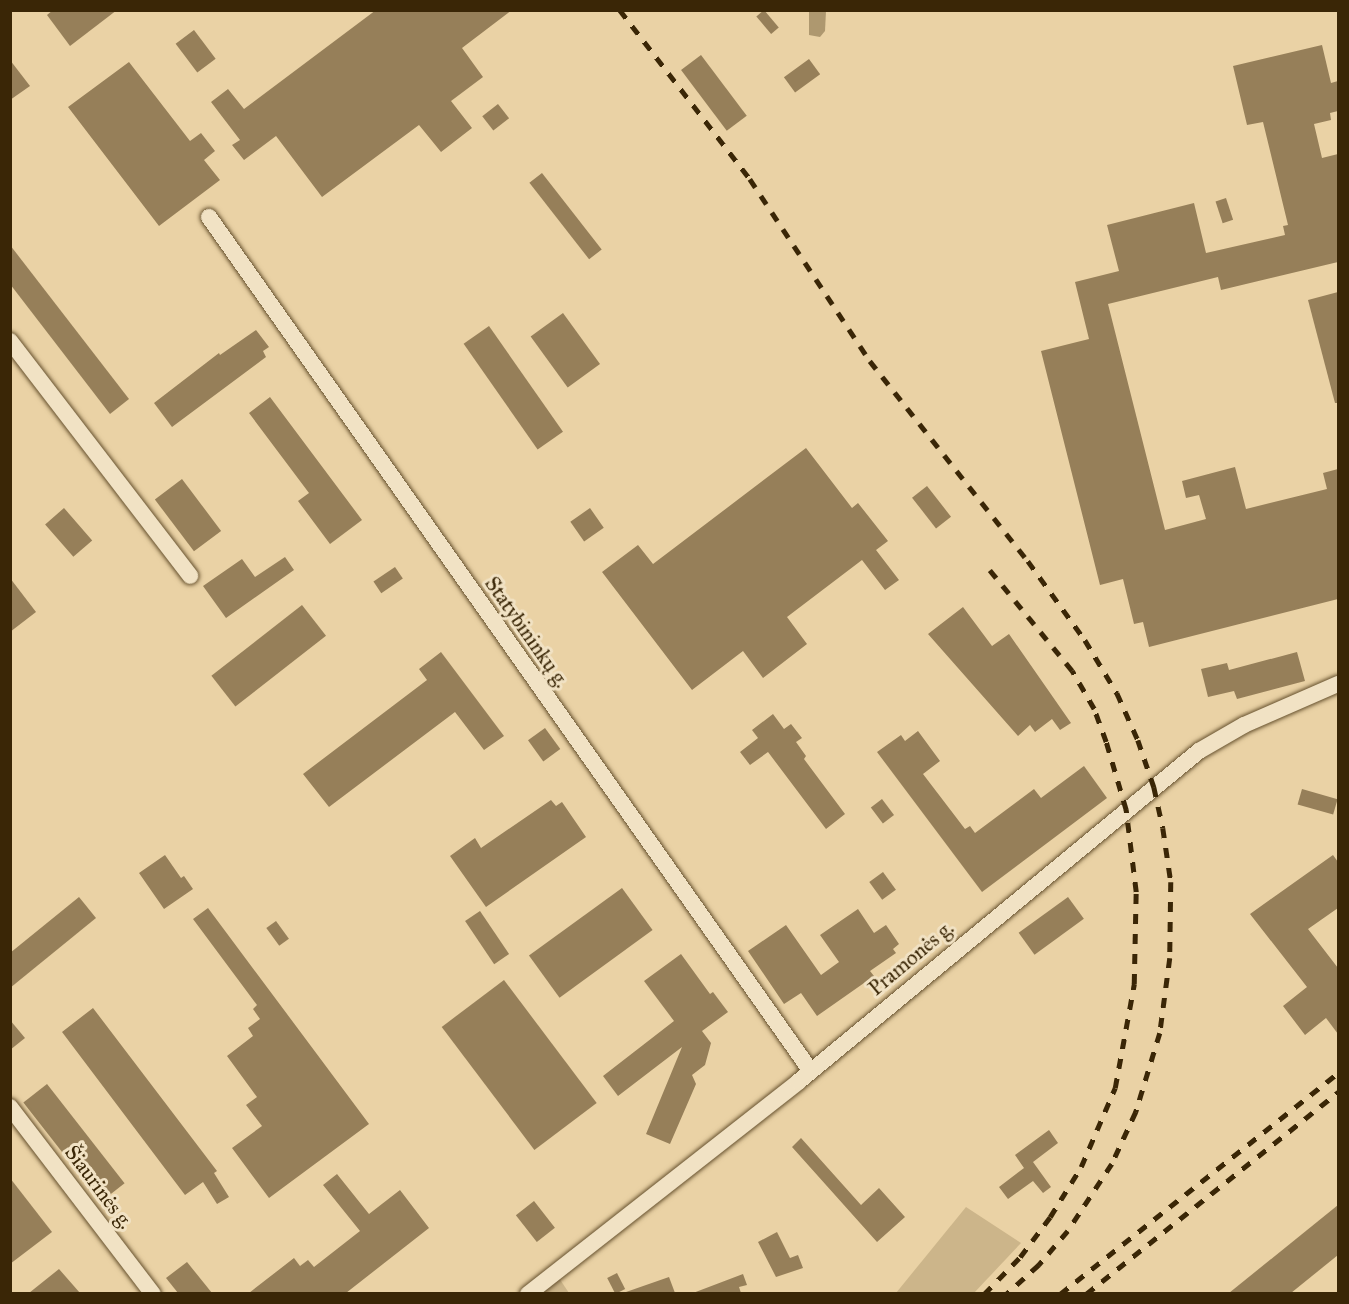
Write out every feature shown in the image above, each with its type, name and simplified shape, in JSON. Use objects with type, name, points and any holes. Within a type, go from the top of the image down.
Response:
[{"type":"street","name":"Statybininkų g.","points":[[209,217],[810,1070]]},
{"type":"street","points":[[10,341],[190,576]]},
{"type":"street","name":"Pramonės g.","points":[[528,1293],[810,1070],[1199,751],[1244,725],[1338,684]]},
{"type":"street","name":"Šiaurinės g.","points":[[10,1107],[153,1293]]},
{"type":"shaded area","points":[[809,11],[826,11],[825,31],[820,37],[809,35]]},
{"type":"shaded area","points":[[966,1207],[1021,1243],[974,1293],[896,1293]]},
{"type":"shaded area","points":[[559,1278],[569,1293],[539,1294]]},
{"type":"building","points":[[53,10],[117,10],[70,46],[47,15]]},
{"type":"building","points":[[376,10],[512,10],[462,48],[483,77],[451,101],[472,128],[441,152],[419,125],[322,197],[276,136],[244,160],[232,145],[240,140],[211,102],[228,89],[244,109]]},
{"type":"building","points":[[764,10],[779,28],[771,34],[756,16]]},
{"type":"building","points":[[194,30],[216,59],[197,73],[176,44]]},
{"type":"building","points":[[1322,45],[1331,83],[1338,81],[1338,111],[1330,113],[1331,120],[1314,124],[1322,158],[1338,154],[1338,262],[1221,290],[1218,277],[1108,304],[1165,530],[1206,519],[1199,495],[1186,498],[1182,481],[1235,467],[1246,509],[1327,489],[1323,473],[1338,469],[1338,599],[1149,647],[1143,622],[1134,624],[1123,579],[1100,585],[1041,351],[1089,339],[1075,282],[1119,271],[1107,225],[1194,203],[1206,253],[1285,235],[1283,226],[1288,225],[1263,122],[1247,125],[1233,66]]},
{"type":"building","points":[[701,55],[747,116],[727,131],[681,70]]},
{"type":"building","points":[[809,59],[820,74],[795,93],[784,77]]},
{"type":"building","points":[[10,60],[30,86],[10,100]]},
{"type":"building","points":[[129,62],[190,141],[201,133],[215,151],[204,160],[220,180],[159,226],[68,107]]},
{"type":"building","points":[[498,104],[509,118],[493,130],[482,116]]},
{"type":"building","points":[[542,173],[602,249],[589,259],[529,183]]},
{"type":"building","points":[[1226,198],[1233,220],[1223,223],[1216,201]]},
{"type":"building","points":[[10,245],[129,399],[110,414],[10,284]]},
{"type":"building","points":[[1338,292],[1338,403],[1335,403],[1308,300]]},
{"type":"building","points":[[563,313],[600,364],[568,387],[531,337]]},
{"type":"building","points":[[489,326],[563,432],[538,449],[464,344]]},
{"type":"building","points":[[256,330],[269,347],[263,351],[266,357],[172,427],[154,403],[219,353],[220,355]]},
{"type":"building","points":[[270,397],[362,520],[330,544],[298,501],[309,493],[249,413]]},
{"type":"building","points":[[806,448],[852,508],[858,503],[888,541],[876,550],[899,580],[885,590],[862,560],[787,617],[807,644],[763,678],[743,651],[692,690],[602,572],[638,545],[653,564]]},
{"type":"building","points":[[182,479],[221,531],[194,551],[155,499]]},
{"type":"building","points":[[927,486],[951,517],[936,528],[912,498]]},
{"type":"building","points":[[64,508],[92,540],[73,557],[45,524]]},
{"type":"building","points":[[590,508],[604,528],[584,541],[570,522]]},
{"type":"building","points":[[285,557],[294,570],[226,618],[203,586],[242,559],[255,577]]},
{"type":"building","points":[[395,567],[403,579],[381,593],[373,582]]},
{"type":"building","points":[[10,578],[36,612],[10,632]]},
{"type":"building","points":[[302,605],[326,636],[235,707],[211,676]]},
{"type":"building","points":[[963,607],[992,646],[1009,634],[1071,723],[1060,730],[1052,719],[1035,732],[1030,725],[1018,736],[928,634]]},
{"type":"building","points":[[441,652],[504,736],[484,750],[455,712],[329,807],[303,774],[427,680],[419,669]]},
{"type":"building","points":[[1297,652],[1305,681],[1237,699],[1234,691],[1208,697],[1201,669],[1227,663],[1229,670]]},
{"type":"building","points":[[773,714],[784,729],[791,724],[802,738],[796,742],[806,756],[804,759],[845,814],[826,829],[768,752],[750,765],[740,752],[758,738],[752,730]]},
{"type":"building","points":[[545,728],[560,749],[543,761],[528,740]]},
{"type":"building","points":[[918,731],[940,761],[923,774],[965,829],[970,826],[975,833],[1034,789],[1041,798],[1084,766],[1107,798],[982,892],[877,752],[901,735],[905,741]]},
{"type":"building","points":[[1302,789],[1338,799],[1333,815],[1298,804]]},
{"type":"building","points":[[882,799],[894,815],[883,823],[871,807]]},
{"type":"building","points":[[551,800],[556,806],[562,802],[586,837],[486,907],[450,856],[475,838],[481,848]]},
{"type":"building","points":[[165,855],[181,878],[184,876],[193,889],[164,909],[139,873]]},
{"type":"building","points":[[1333,855],[1338,862],[1338,908],[1308,929],[1338,968],[1338,1034],[1326,1018],[1305,1035],[1283,1006],[1307,987],[1250,914]]},
{"type":"building","points":[[883,872],[896,890],[882,900],[869,882]]},
{"type":"building","points":[[622,888],[653,930],[560,998],[529,956]]},
{"type":"building","points":[[79,897],[96,918],[10,988],[10,953]]},
{"type":"building","points":[[1068,897],[1084,919],[1035,955],[1019,933]]},
{"type":"building","points":[[208,908],[369,1124],[269,1198],[232,1148],[262,1126],[246,1105],[257,1097],[227,1056],[253,1036],[248,1028],[260,1019],[253,1009],[257,1005],[193,919]]},
{"type":"building","points":[[858,909],[874,933],[886,925],[899,944],[893,949],[896,953],[870,971],[874,976],[817,1016],[801,993],[784,1004],[748,951],[786,925],[821,975],[839,962],[820,935]]},
{"type":"building","points":[[480,911],[509,954],[494,964],[465,921]]},
{"type":"building","points":[[276,921],[289,939],[279,946],[266,928]]},
{"type":"building","points":[[681,954],[710,994],[713,992],[728,1012],[702,1031],[711,1043],[705,1065],[692,1075],[696,1084],[670,1144],[646,1134],[682,1047],[618,1096],[603,1076],[674,1021],[644,981]]},
{"type":"building","points":[[504,980],[597,1103],[534,1150],[442,1027]]},
{"type":"building","points":[[93,1008],[217,1171],[214,1173],[229,1197],[217,1204],[203,1182],[185,1195],[62,1032]]},
{"type":"building","points":[[10,1020],[25,1038],[10,1050]]},
{"type":"building","points":[[47,1084],[125,1183],[101,1202],[23,1102]]},
{"type":"building","points":[[1049,1130],[1058,1143],[1033,1162],[1051,1187],[1043,1193],[1033,1181],[1008,1199],[999,1187],[1024,1168],[1015,1155]]},
{"type":"building","points":[[801,1138],[861,1205],[879,1188],[905,1217],[877,1242],[792,1147]]},
{"type":"building","points":[[337,1174],[369,1214],[400,1190],[429,1228],[346,1293],[249,1293],[294,1258],[300,1266],[308,1260],[314,1267],[360,1231],[323,1185]]},
{"type":"building","points":[[10,1178],[52,1232],[10,1264]]},
{"type":"building","points":[[534,1201],[555,1228],[537,1242],[516,1215]]},
{"type":"building","points":[[1338,1205],[1338,1255],[1291,1293],[1229,1293]]},
{"type":"building","points":[[777,1232],[790,1258],[798,1255],[803,1268],[776,1277],[758,1242]]},
{"type":"building","points":[[187,1262],[212,1293],[178,1293],[166,1278]]},
{"type":"building","points":[[59,1269],[80,1293],[29,1293]]},
{"type":"building","points":[[617,1273],[625,1289],[615,1294],[607,1278]]},
{"type":"building","points":[[743,1274],[747,1285],[739,1287],[741,1293],[693,1293]]},
{"type":"building","points":[[669,1277],[675,1293],[626,1292]]},
{"type":"railway","points":[[620,10],[750,179],[870,361],[1028,561],[1085,640],[1117,693],[1138,740],[1154,787],[1171,882],[1170,958],[1160,1033],[1136,1112],[1112,1164],[1068,1231],[1039,1265],[1007,1294]]},
{"type":"railway","points":[[984,1294],[1020,1257],[1050,1217],[1081,1167],[1115,1088],[1134,984],[1136,892],[1126,810],[1094,709],[1072,671],[986,566]]},
{"type":"railway","points":[[1060,1294],[1338,1073]]},
{"type":"railway","points":[[1086,1294],[1338,1092]]}]
